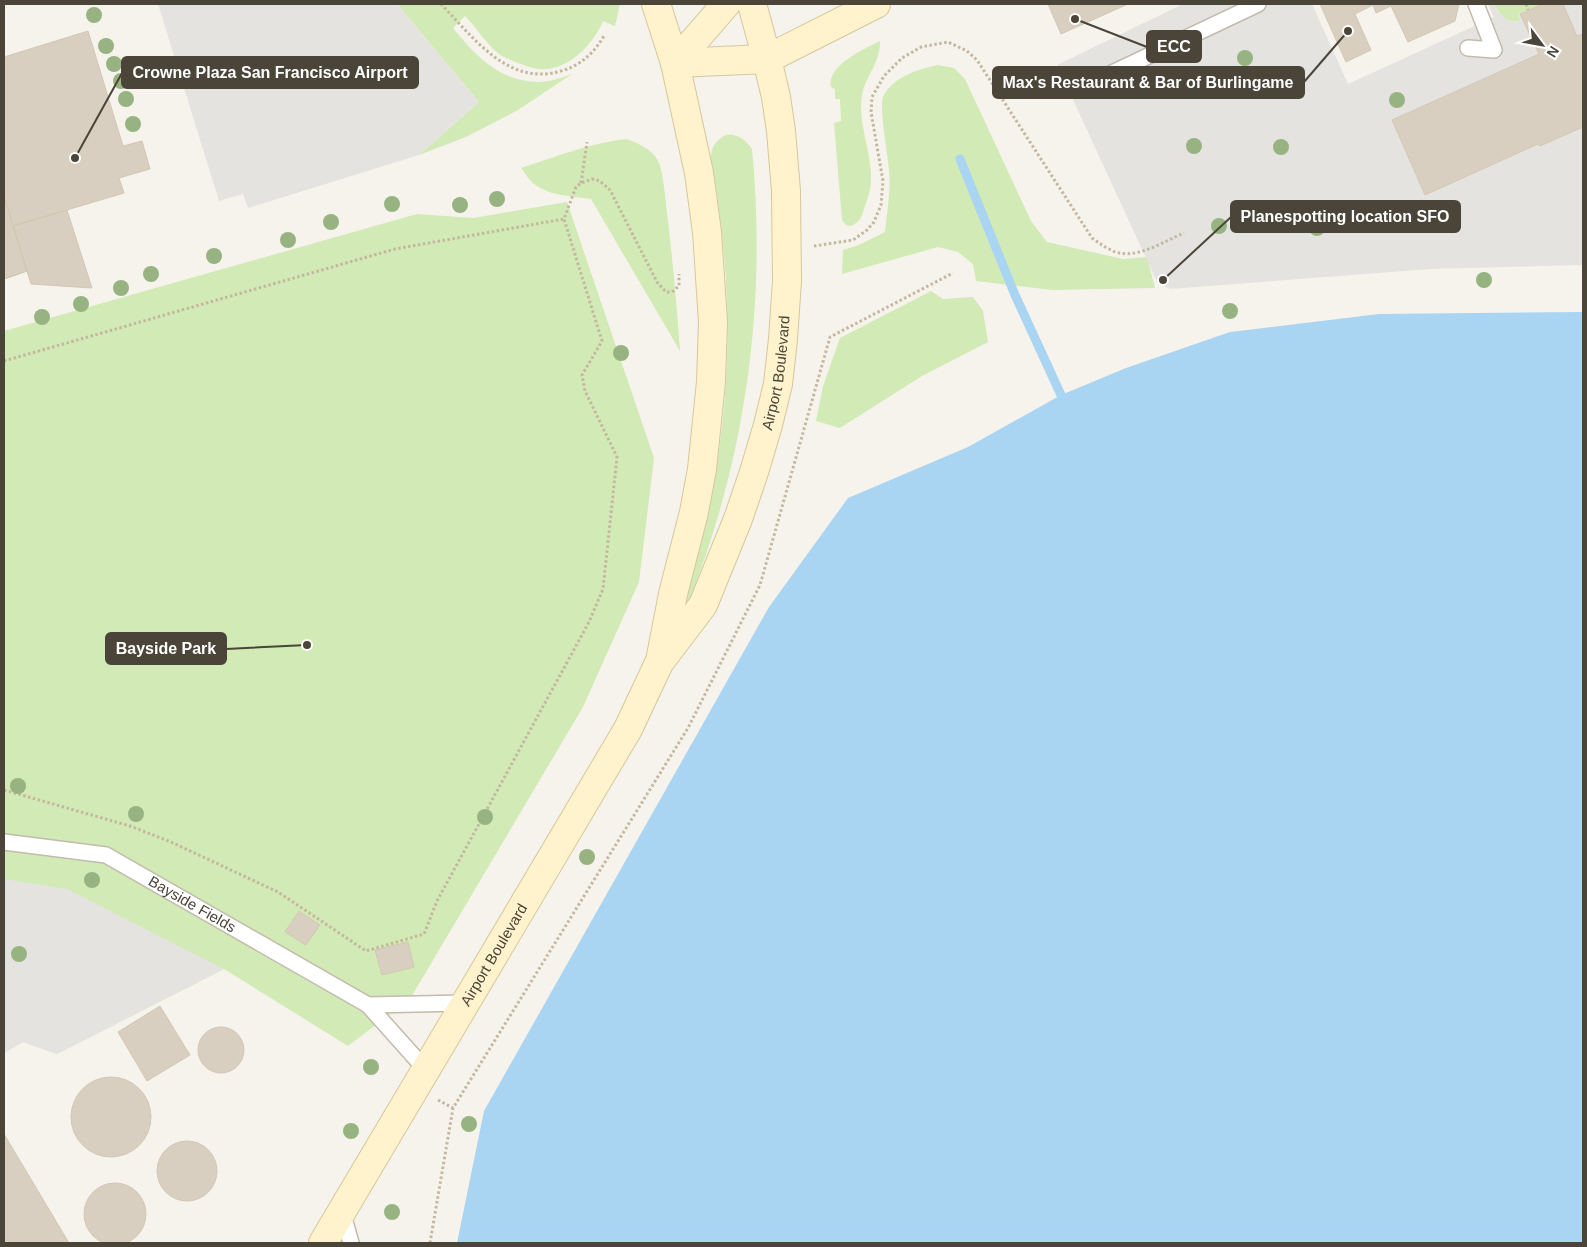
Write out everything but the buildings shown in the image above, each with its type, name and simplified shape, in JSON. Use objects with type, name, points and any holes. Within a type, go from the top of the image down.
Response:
[{"type":"main road","name":"Airport Boulevard","points":[[656,4],[675,63],[699,172],[704,202],[712,291],[712,359],[708,424],[702,470],[687,544],[673,594],[660,663]]},
{"type":"main road","points":[[675,63],[726,4]]},
{"type":"main road","name":"Airport Boulevard","points":[[323,1243],[628,729],[660,663],[703,605],[738,519],[768,425],[780,369],[785,320],[788,250],[781,131],[767,59],[752,4]]},
{"type":"main road","points":[[675,63],[767,59],[876,4]]},
{"type":"lane","points":[[1108,75],[1258,4]]},
{"type":"lane","points":[[1468,48],[1494,50],[1476,4]]},
{"type":"lane","name":"Bayside Fields","points":[[4,842],[106,855],[368,1005],[426,1070]]},
{"type":"lane","points":[[368,1005],[466,1003]]},
{"type":"lane","points":[[342,1212],[351,1243]]},
{"type":"path","points":[[441,4],[480,45],[501,62],[526,73],[540,75],[566,70],[590,55],[604,36]]},
{"type":"path","points":[[1526,4],[1528,10]]},
{"type":"path","points":[[788,250],[853,240],[867,230],[874,222],[881,205],[883,181],[871,112],[872,97],[884,76],[902,58],[921,47],[948,42],[967,51],[977,60],[1092,238],[1110,250],[1126,254],[1143,251],[1184,233]]},
{"type":"path","points":[[580,183],[587,142]]},
{"type":"path","points":[[4,790],[130,826],[171,842],[278,892],[366,951],[424,934],[437,901],[589,622],[603,590],[618,457],[585,391],[582,375],[602,341],[564,219],[576,187],[580,183],[592,179],[600,181],[610,190],[657,282],[666,292],[672,292],[680,286],[679,274]]},
{"type":"path","points":[[4,361],[395,249],[564,219]]},
{"type":"path","points":[[430,1243],[453,1108],[688,728],[760,585],[830,337],[953,273]]},
{"type":"green space","points":[[397,4],[620,4],[615,26],[603,21],[593,39],[578,55],[560,66],[549,69],[529,67],[501,55],[490,46],[465,16],[453,28],[470,48],[500,72],[524,81],[538,82],[551,81],[572,74],[518,110],[466,137],[419,155],[479,102]]},
{"type":"green space","points":[[1494,4],[1543,4],[1518,14],[1521,21],[1516,22],[1504,18]]},
{"type":"green space","points":[[880,41],[878,57],[866,81],[861,106],[871,180],[862,216],[856,223],[850,226],[846,225],[842,220],[834,123],[841,121],[840,99],[835,99],[835,89],[831,87],[831,79],[840,65]]},
{"type":"green space","points":[[938,65],[954,68],[965,79],[1031,221],[1047,242],[1123,259],[1147,257],[1155,288],[1053,290],[976,281],[973,264],[958,252],[938,247],[842,274],[843,250],[861,244],[885,232],[889,178],[883,121],[883,97],[887,90],[899,79]]},
{"type":"green space","points":[[726,135],[734,135],[741,138],[752,149],[756,207],[754,322],[738,437],[725,493],[708,548],[688,603],[685,604],[684,600],[702,540],[711,500],[724,407],[727,345],[726,282],[719,212],[711,159],[714,145]]},
{"type":"green space","points":[[626,139],[650,151],[657,158],[661,169],[672,253],[680,351],[591,199],[561,195],[540,188],[534,184],[521,168],[586,147]]},
{"type":"green space","points":[[567,202],[654,458],[639,582],[583,707],[410,999],[348,1046],[224,969],[57,1054],[23,1042],[4,1053],[4,331],[417,214],[473,218]]},
{"type":"green space","points":[[931,291],[943,299],[973,297],[983,311],[988,342],[922,376],[840,428],[816,421],[823,386],[840,338]]},
{"type":"shaded area","points":[[158,4],[397,4],[479,102],[419,155],[248,208],[243,194],[219,201]]},
{"type":"shaded area","points":[[1183,4],[1312,4],[1348,84],[1494,17],[1488,4],[1494,4],[1498,12],[1509,21],[1521,21],[1518,14],[1520,14],[1539,54],[1392,120],[1425,195],[1538,144],[1540,146],[1583,127],[1583,265],[1431,269],[1170,289],[1158,284],[1057,65]]},
{"type":"shaded area","points":[[1563,4],[1583,4],[1583,34],[1577,36]]},
{"type":"shaded area","points":[[4,879],[67,889],[224,969],[57,1054],[23,1042],[4,1053]]},
{"type":"water","points":[[1583,312],[1583,1243],[457,1243],[484,1111],[769,607],[848,498],[968,447],[1061,395],[1126,368],[1230,332],[1379,314]]},
{"type":"waterway","points":[[960,159],[1015,295],[1061,395]]},
{"type":"place","name":"ECC","points":[[1075,19]]},
{"type":"place","name":"Max's Restaurant & Bar of Burlingame","points":[[1348,31]]},
{"type":"place","name":"Crowne Plaza San Francisco Airport","points":[[75,158]]},
{"type":"place","name":"Planespotting location SFO","points":[[1163,280]]},
{"type":"place","name":"Bayside Park","points":[[307,645]]}]
